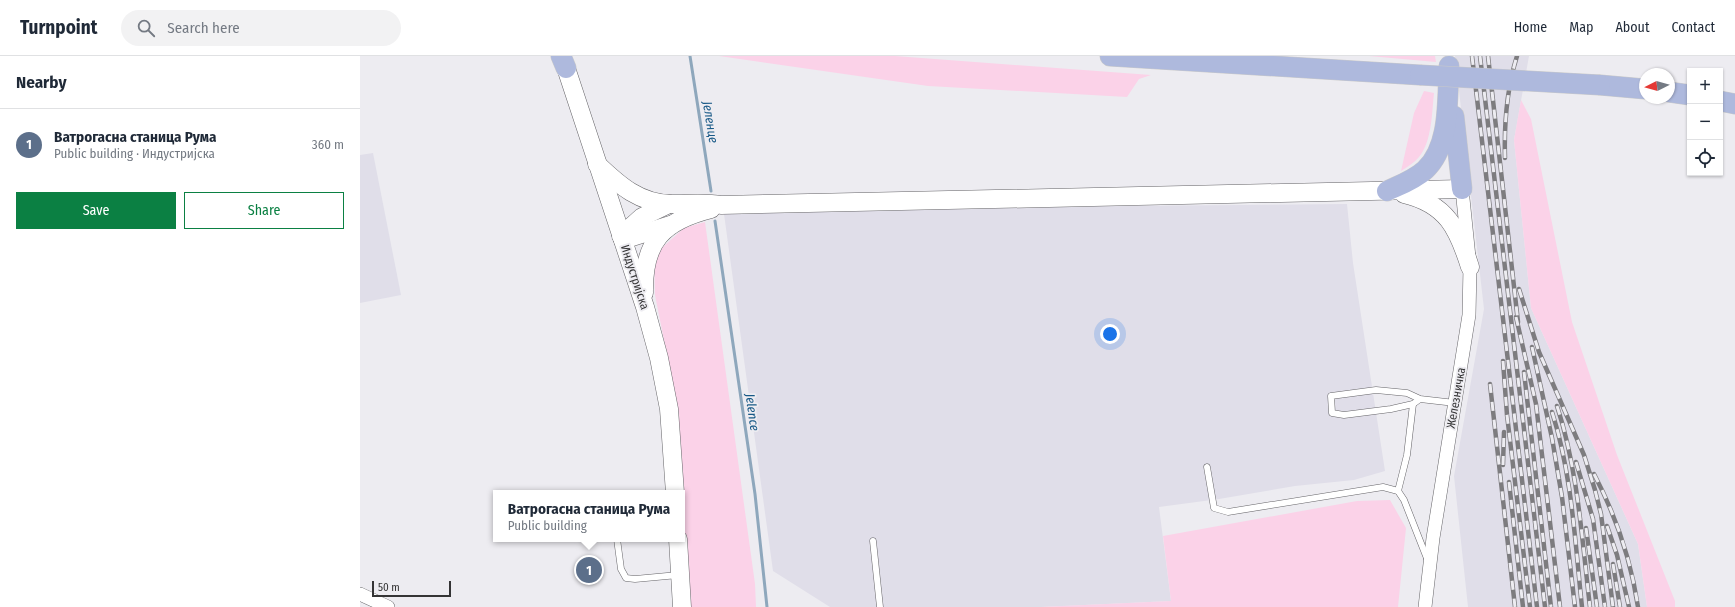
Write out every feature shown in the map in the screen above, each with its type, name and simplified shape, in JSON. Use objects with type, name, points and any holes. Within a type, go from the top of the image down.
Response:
[{"type":"main road","points":[[1110,56],[1639,88]]},
{"type":"main road","name":"Индустријска","points":[[565,60],[658,352],[667,394],[675,490]]},
{"type":"main road","points":[[597,164],[614,180],[630,192],[648,200],[669,204],[712,203],[721,205],[1462,189],[1448,61]]},
{"type":"main road","points":[[1388,191],[1421,173],[1430,164],[1439,150],[1444,134],[1448,61]]},
{"type":"main road","points":[[1675,93],[1687,95]]},
{"type":"main road","points":[[1723,102],[1735,104]]},
{"type":"main road","points":[[1388,191],[1421,200],[1436,208],[1445,216],[1459,235],[1470,267]]},
{"type":"main road","points":[[622,238],[642,217],[669,204]]},
{"type":"main road","points":[[622,238],[670,225],[690,215],[721,205]]},
{"type":"main road","points":[[645,308],[644,281],[648,259],[657,238],[670,225]]},
{"type":"main road","points":[[678,542],[682,607]]},
{"type":"street","name":"Железничка","points":[[1426,607],[1429,564],[1470,315],[1470,267],[1462,189]]},
{"type":"street","points":[[360,594],[388,607]]},
{"type":"lane","points":[[1420,399],[1413,404],[1344,415],[1332,413],[1331,396],[1376,390],[1407,393],[1420,399],[1455,403]]},
{"type":"lane","points":[[1398,491],[1407,455],[1413,404]]},
{"type":"lane","points":[[1207,466],[1214,508],[1228,512],[1383,487],[1398,491],[1404,500],[1429,564]]},
{"type":"lane","points":[[873,541],[880,607]]},
{"type":"lane","points":[[617,542],[621,569],[626,578],[635,579],[680,575]]},
{"type":"shaded area","points":[[719,56],[895,56],[1151,75],[1139,79],[1127,97],[928,86]]},
{"type":"shaded area","points":[[1369,56],[1435,56],[1436,62]]},
{"type":"shaded area","points":[[1455,56],[1529,56],[1514,140],[1531,308],[1638,544],[1647,607],[1468,607],[1454,476],[1484,309]]},
{"type":"shaded area","points":[[1424,91],[1434,93],[1431,126],[1427,143],[1417,159],[1401,171],[1414,113]]},
{"type":"shaded area","points":[[1521,100],[1531,119],[1572,322],[1617,455],[1675,601],[1675,607],[1647,607],[1638,544],[1531,308],[1514,140]]},
{"type":"shaded area","points":[[373,153],[401,295],[360,303],[360,155]]},
{"type":"shaded area","points":[[1347,204],[1353,263],[1385,471],[1354,480],[1295,486],[1219,499],[1159,507],[1171,601],[1041,607],[830,607],[773,571],[724,214],[1118,206]]},
{"type":"shaded area","points":[[705,222],[755,584],[756,607],[687,607],[683,542],[685,542],[685,490],[682,490],[667,355],[655,295],[654,255],[684,228]]},
{"type":"shaded area","points":[[1390,500],[1406,528],[1398,607],[1041,607],[1171,601],[1163,536],[1357,501]]},
{"type":"waterway","name":"Јеленце","points":[[690,56],[711,191]]},
{"type":"waterway","name":"Jelence","points":[[715,221],[755,494],[767,607]]},
{"type":"railway","points":[[1472,56],[1537,607]]},
{"type":"railway","points":[[1480,56],[1545,607]]},
{"type":"railway","points":[[1488,56],[1518,322]]},
{"type":"railway","points":[[1505,158],[1507,107],[1517,56]]},
{"type":"railway","points":[[1519,289],[1539,352],[1584,455],[1595,490],[1601,514],[1613,607]]},
{"type":"railway","points":[[1516,317],[1536,404],[1560,607]]},
{"type":"railway","points":[[1532,347],[1552,438],[1562,497],[1575,607]]},
{"type":"railway","points":[[1503,361],[1507,415],[1530,607]]},
{"type":"railway","points":[[1524,372],[1551,607]]},
{"type":"railway","points":[[1490,384],[1515,607]]},
{"type":"railway","points":[[1557,406],[1575,480],[1590,607]]},
{"type":"railway","points":[[1552,412],[1564,459],[1572,508],[1582,607]]},
{"type":"railway","points":[[1503,465],[1504,432]]},
{"type":"railway","points":[[1576,462],[1593,519],[1605,607]]},
{"type":"railway","points":[[1594,474],[1616,522],[1622,539],[1627,555],[1638,607]]},
{"type":"railway","points":[[1509,482],[1523,607]]},
{"type":"railway","points":[[1607,526],[1617,555],[1629,607]]},
{"type":"railway","points":[[1586,528],[1597,607]]},
{"type":"railway","points":[[1613,564],[1620,607]]},
{"type":"place","name":"Ватрогасна станица Рума","points":[[589,570]]}]
